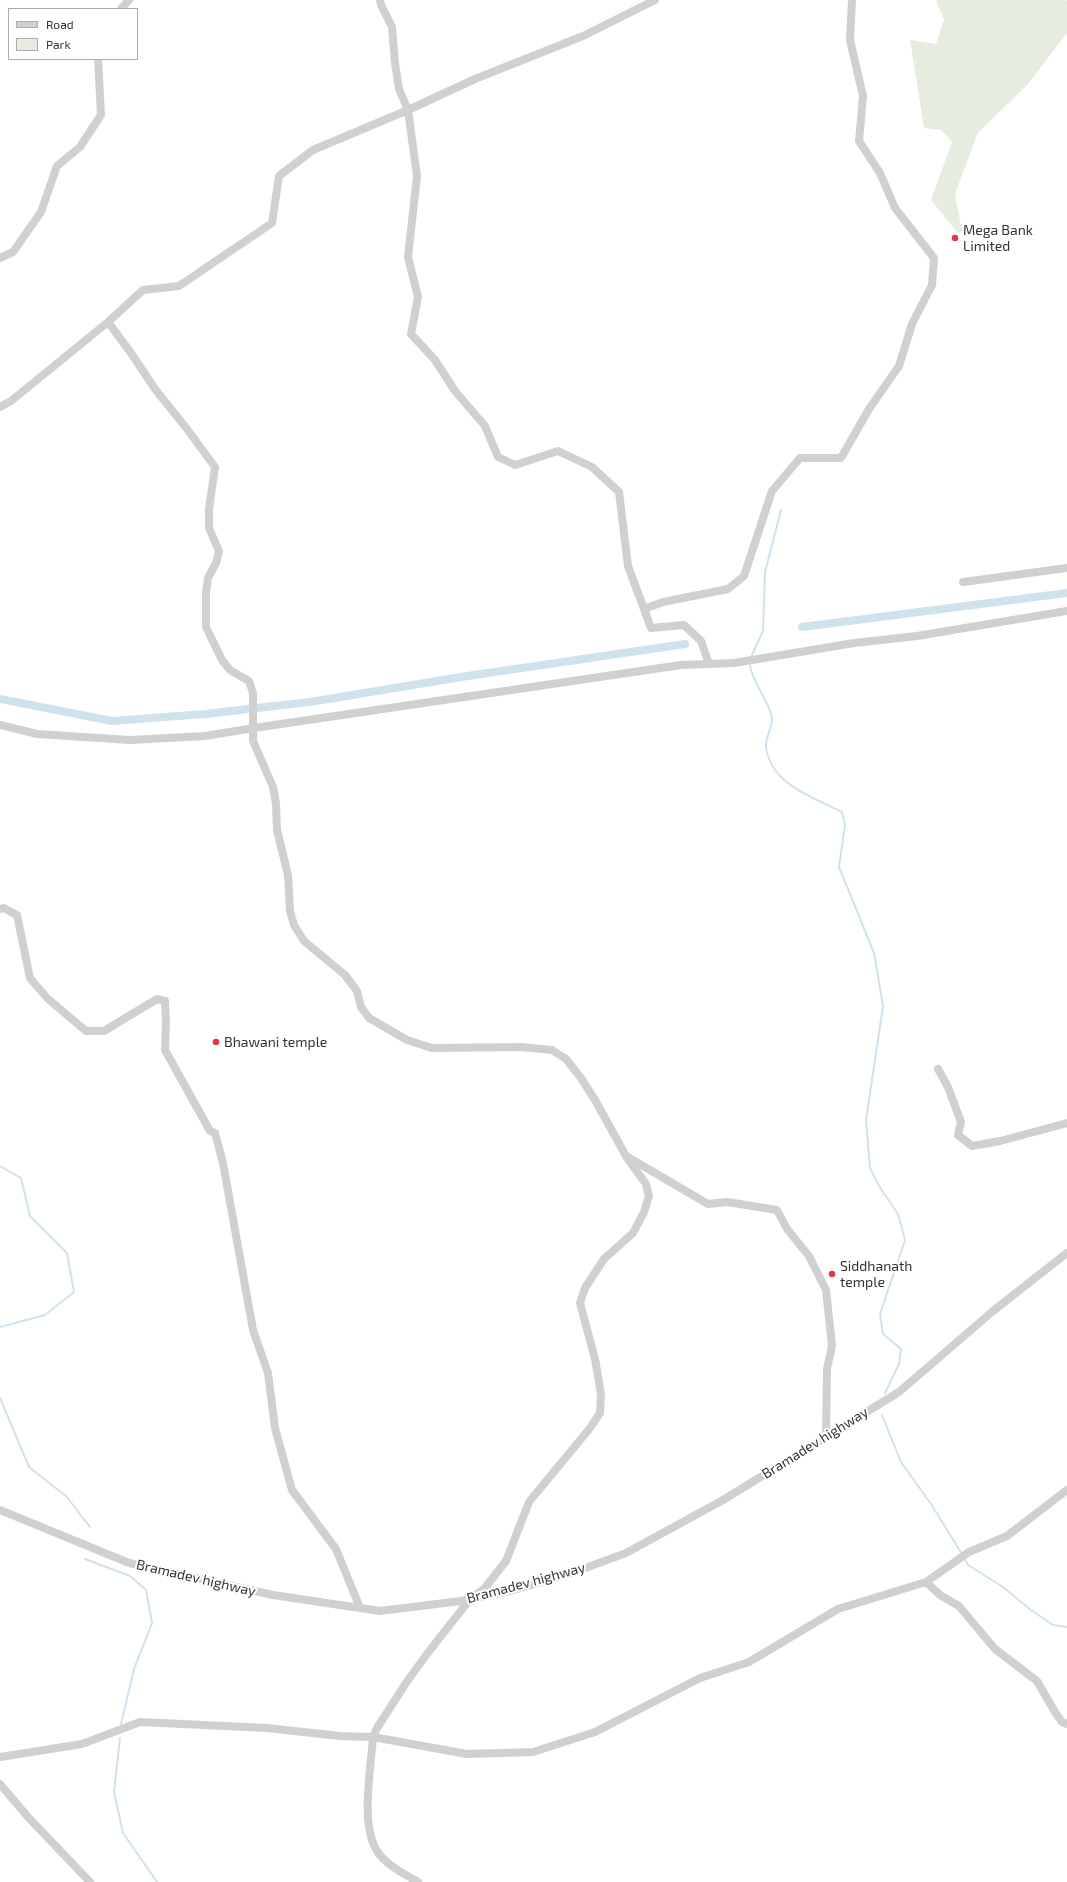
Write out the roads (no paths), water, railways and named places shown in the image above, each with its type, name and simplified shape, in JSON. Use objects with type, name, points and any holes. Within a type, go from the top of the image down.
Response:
[{"type":"street","points":[[122,8],[129,0]]},
{"type":"street","points":[[380,0],[392,27],[399,89],[408,110],[417,176],[408,257],[418,297],[411,334],[434,360],[455,391],[485,426],[498,457],[514,466],[558,451],[592,467],[619,492],[628,566],[651,628],[684,625],[701,641],[709,664]]},
{"type":"street","points":[[0,407],[11,401],[108,322],[143,290],[180,286],[272,223],[279,176],[314,150],[408,110],[475,79],[583,36],[655,0]]},
{"type":"street","points":[[644,609],[663,602],[728,589],[744,576],[772,491],[800,458],[841,458],[869,409],[899,366],[912,324],[932,284],[934,258],[895,208],[880,173],[859,141],[863,96],[850,40],[852,0]]},
{"type":"street","points":[[0,258],[13,252],[21,241],[41,212],[57,166],[80,147],[100,115],[98,60]]},
{"type":"street","points":[[108,322],[131,352],[155,389],[215,467],[209,509],[209,528],[219,551],[216,564],[208,578],[206,593],[206,627],[222,660],[230,670],[249,681],[253,693],[253,741],[273,787],[276,804],[277,830],[288,875],[290,911],[294,925],[304,941],[346,975],[357,991],[361,1007],[369,1018],[407,1040],[432,1048],[521,1047],[552,1050],[566,1059],[581,1078],[626,1156],[646,1184],[649,1196],[644,1212],[633,1233],[604,1259],[585,1288],[580,1303],[595,1359],[600,1394],[600,1413],[590,1428],[530,1502],[506,1560],[484,1589],[472,1598],[408,1680],[373,1736],[368,1813],[370,1834],[377,1851],[395,1869],[418,1882]]},
{"type":"street","points":[[963,582],[1067,568]]},
{"type":"street","points":[[0,724],[37,734],[130,740],[205,736],[674,666],[741,662],[1067,611]]},
{"type":"street","points":[[0,909],[4,908],[17,915],[30,978],[48,998],[86,1031],[104,1031],[157,999],[165,1001],[165,1050],[210,1131],[215,1133],[223,1163],[253,1330],[268,1373],[275,1428],[292,1490],[336,1549],[360,1608]]},
{"type":"street","points":[[938,1069],[948,1087],[962,1122],[958,1135],[972,1146],[1000,1141],[1067,1123]]},
{"type":"street","points":[[626,1156],[708,1204],[727,1202],[777,1210],[787,1229],[808,1256],[826,1290],[832,1346],[827,1369],[826,1436]]},
{"type":"street","name":"Bramadev highway","points":[[0,1510],[129,1562],[273,1595],[380,1611],[472,1598],[514,1590],[570,1574],[626,1553],[723,1500],[899,1392],[993,1311],[1067,1253]]},
{"type":"street","points":[[0,1757],[82,1744],[140,1722],[267,1728],[340,1736],[373,1736],[467,1754],[533,1752],[595,1732],[700,1678],[749,1662],[838,1609],[926,1582],[969,1552],[1007,1536],[1067,1490]]},
{"type":"street","points":[[926,1582],[940,1595],[959,1606],[995,1648],[1037,1681],[1055,1712],[1062,1722],[1067,1724]]},
{"type":"street","points":[[0,1784],[28,1818],[90,1882]]},
{"type":"waterway","points":[[750,659],[763,631],[765,572],[781,510]]},
{"type":"waterway","points":[[802,627],[1067,593]]},
{"type":"waterway","points":[[0,699],[112,721],[205,714],[310,702],[461,677],[685,644]]},
{"type":"waterway","points":[[750,663],[753,676],[772,717],[766,747],[770,760],[776,771],[795,788],[842,812],[845,825],[839,867],[874,953],[883,1006],[866,1120],[870,1168],[879,1186],[898,1214],[905,1240],[880,1314],[883,1334],[901,1349],[899,1364],[885,1393]]},
{"type":"waterway","points":[[0,1166],[21,1178],[30,1216],[67,1253],[74,1292],[45,1315],[0,1327]]},
{"type":"waterway","points":[[0,1398],[29,1467],[66,1496],[90,1527]]},
{"type":"waterway","points":[[882,1415],[901,1462],[931,1504],[962,1554]]},
{"type":"waterway","points":[[964,1558],[968,1565],[1003,1587],[1031,1610],[1053,1625],[1067,1627]]},
{"type":"waterway","points":[[85,1559],[130,1576],[146,1590],[152,1623],[134,1669],[121,1724]]},
{"type":"waterway","points":[[120,1738],[114,1792],[123,1833],[157,1882]]},
{"type":"place","name":"Mega Bank Limited","points":[[955,238]]},
{"type":"place","name":"Bhawani temple","points":[[216,1042]]},
{"type":"place","name":"Siddhanath temple","points":[[832,1274]]}]
